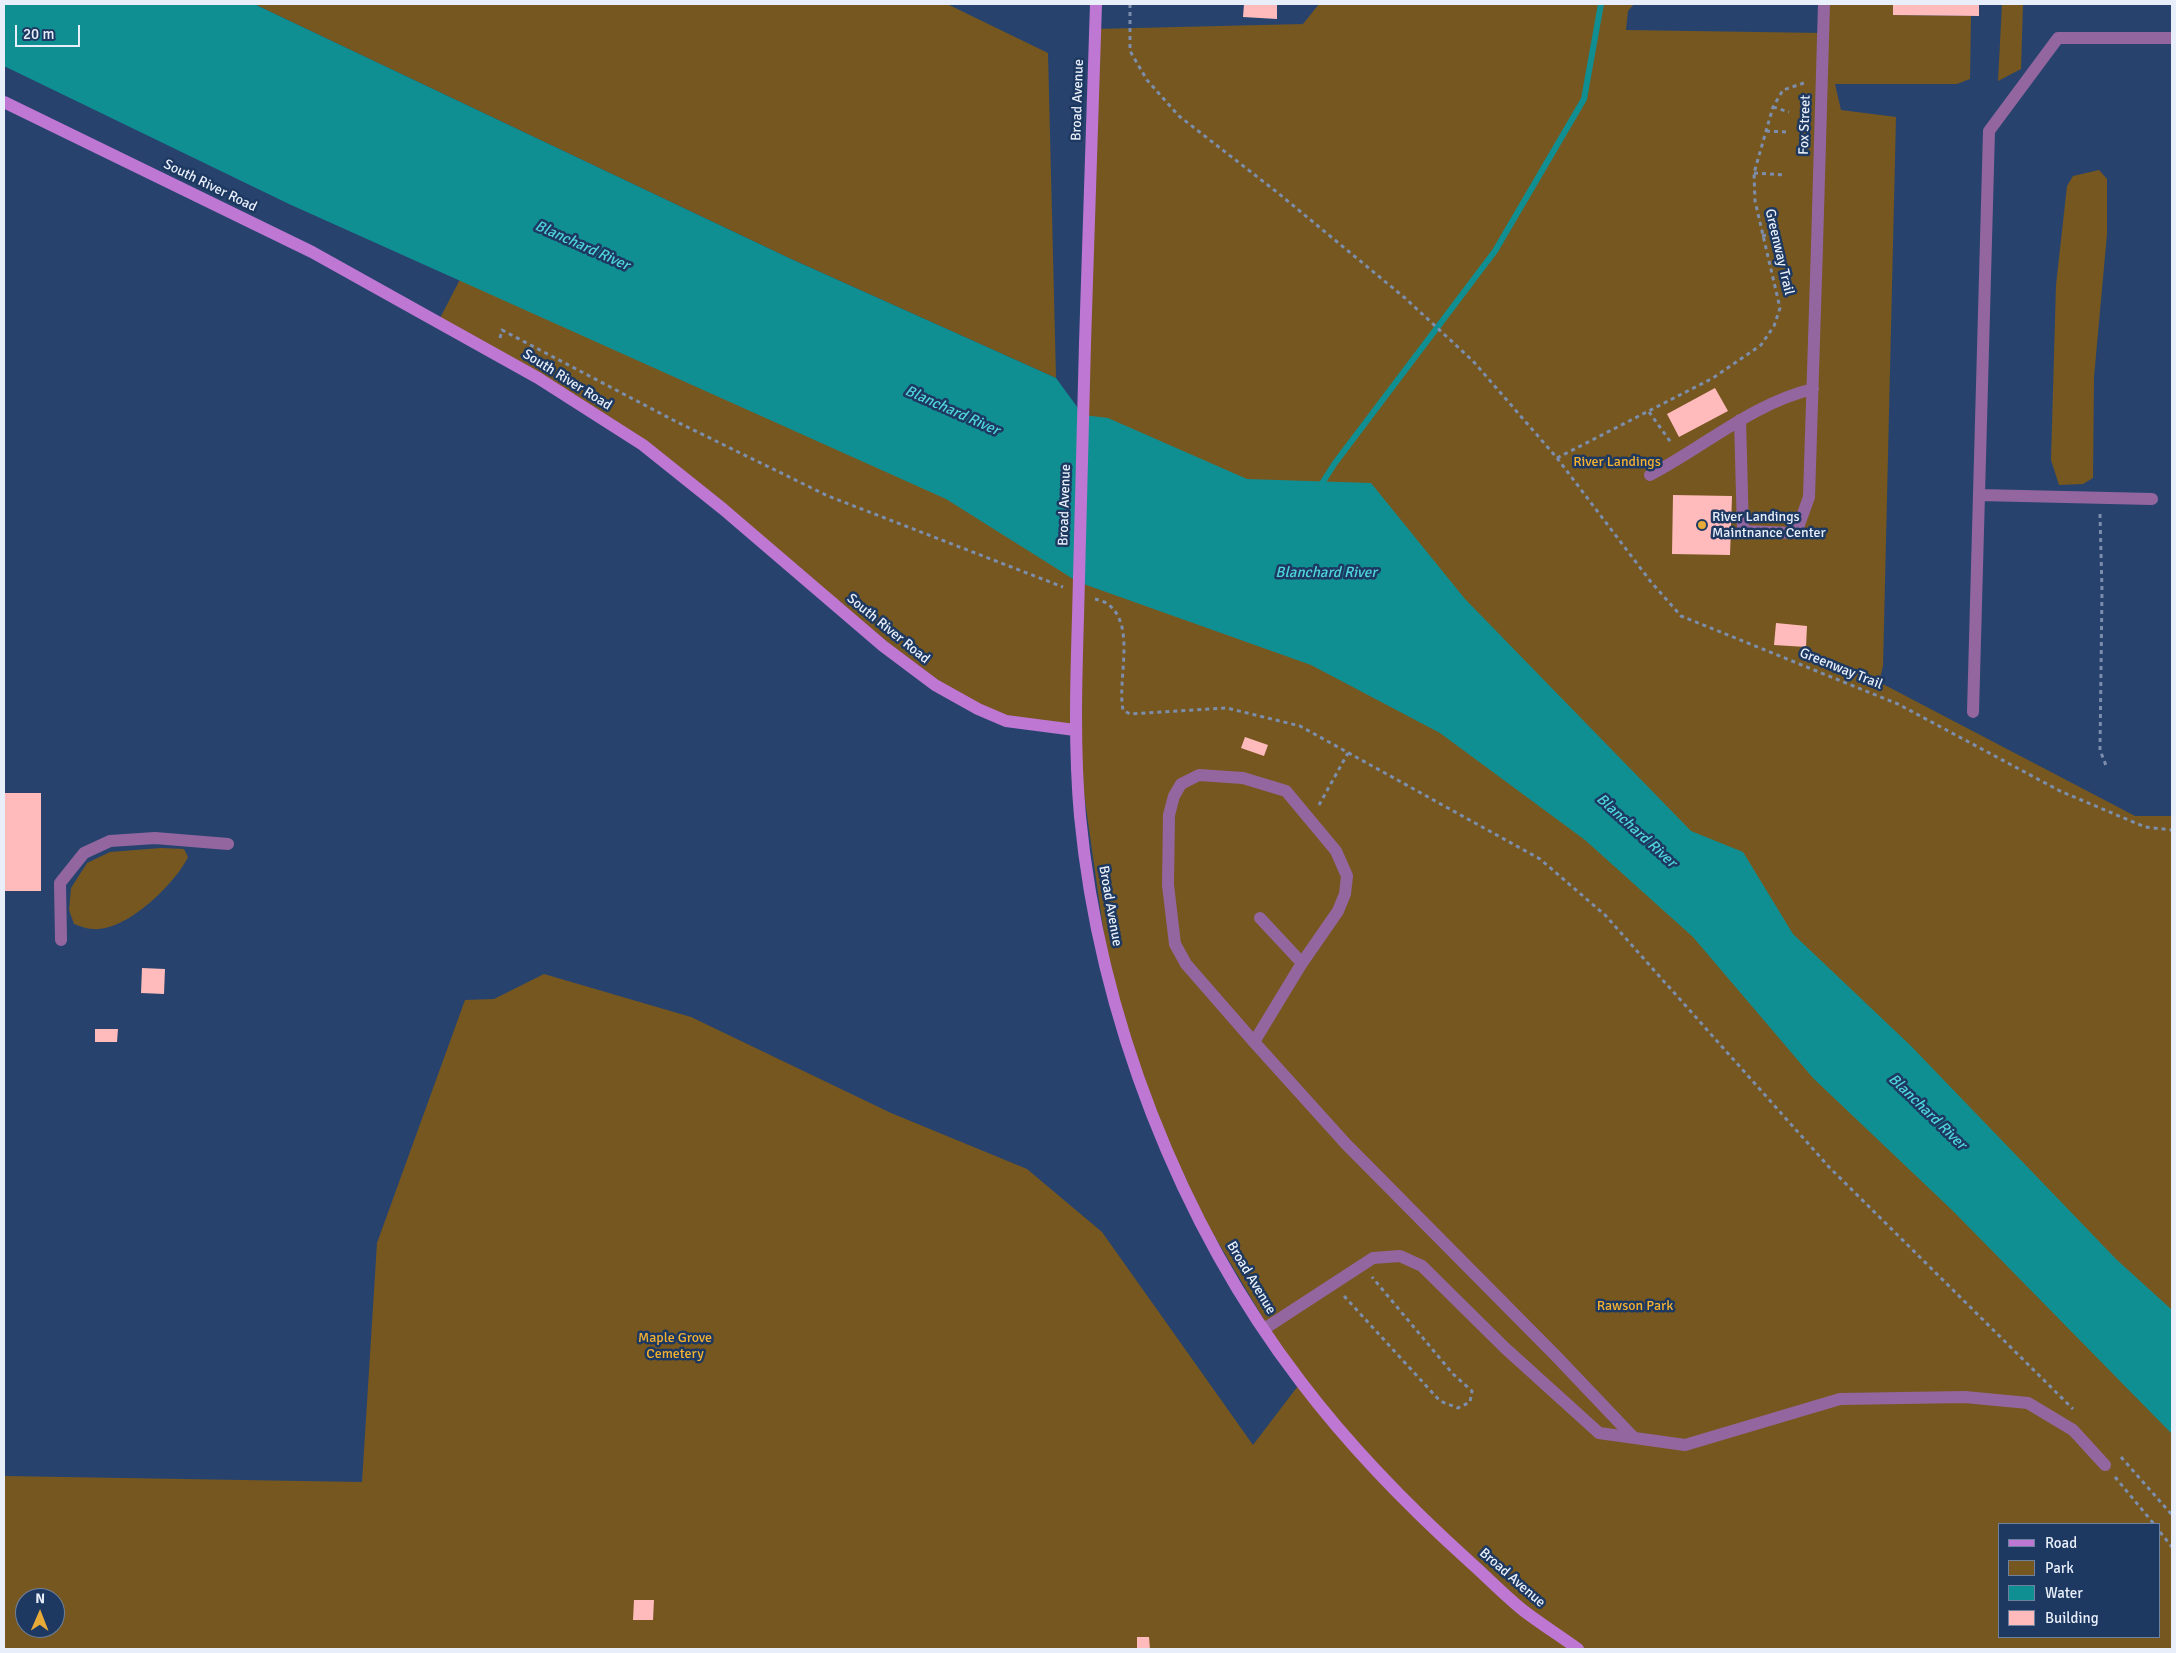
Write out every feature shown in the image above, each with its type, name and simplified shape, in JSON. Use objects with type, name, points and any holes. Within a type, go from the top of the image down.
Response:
[{"type":"main road","name":"Broad Avenue","points":[[1096,4],[1075,730],[1080,816],[1089,880],[1112,991],[1130,1052],[1152,1114],[1177,1173],[1206,1231],[1264,1329],[1301,1382],[1357,1450],[1432,1528],[1522,1610],[1578,1649]]},
{"type":"main road","name":"South River Road","points":[[4,102],[312,252],[538,378],[643,445],[723,509],[883,646],[935,686],[978,709],[1006,721],[1075,730]]},
{"type":"street","name":"Fox Street","points":[[1740,420],[1743,532],[1796,534],[1808,497],[1824,4]]},
{"type":"street","points":[[1973,712],[1989,130],[2058,38],[2172,38]]},
{"type":"street","points":[[1650,475],[1682,458],[1740,420],[1791,394],[1813,389]]},
{"type":"street","points":[[1979,495],[2152,499]]},
{"type":"street","points":[[1254,1042],[1302,963],[1338,911],[1345,894],[1347,876],[1336,851],[1286,791],[1243,778],[1199,775],[1182,784],[1174,796],[1169,815],[1168,885],[1175,944],[1186,964],[1254,1042],[1346,1144],[1556,1356],[1634,1438]]},
{"type":"street","points":[[60,940],[60,884],[84,853],[110,841],[119,840],[155,838],[228,844]]},
{"type":"street","points":[[1260,918],[1302,963]]},
{"type":"street","points":[[1264,1329],[1373,1258],[1400,1256],[1422,1266],[1505,1348],[1599,1433],[1685,1445],[1840,1399],[1965,1397],[2028,1403],[2073,1430],[2105,1465]]},
{"type":"path","name":"Greenway Trail","points":[[1130,4],[1130,51],[1147,80],[1179,116],[1278,193],[1405,298],[1473,361],[1557,458],[1651,582],[1681,616],[1898,704],[2060,791],[2145,827],[2172,830]]},
{"type":"path","name":"Greenway Trail","points":[[1557,458],[1713,378],[1761,345],[1774,326],[1780,308],[1755,201],[1754,174],[1773,107],[1783,90],[1801,84],[1822,81]]},
{"type":"path","points":[[1773,107],[1789,112]]},
{"type":"path","points":[[1766,131],[1787,132]]},
{"type":"path","points":[[1754,174],[1784,175]]},
{"type":"path","points":[[1762,236],[1779,232]]},
{"type":"path","points":[[494,354],[502,330],[673,420],[828,496],[1066,588]]},
{"type":"path","points":[[1648,412],[1682,458]]},
{"type":"path","points":[[2100,498],[2102,590],[2100,750],[2107,768]]},
{"type":"path","points":[[1092,598],[1108,604],[1119,617],[1124,635],[1120,698],[1123,710],[1130,714],[1227,708],[1300,726],[1540,859],[1605,915],[1829,1167],[2077,1413]]},
{"type":"path","points":[[1328,787],[1348,753]]},
{"type":"path","points":[[1333,1284],[1440,1401],[1458,1408],[1470,1402],[1472,1391],[1453,1374],[1362,1266]]},
{"type":"path","points":[[2119,1455],[2172,1515]]},
{"type":"path","points":[[2105,1465],[2153,1523]]},
{"type":"path","points":[[2161,1533],[2172,1547]]},
{"type":"green space","points":[[254,4],[947,4],[1048,53],[1056,378],[789,258]]},
{"type":"green space","points":[[1319,4],[1634,4],[1628,11],[1626,30],[1823,33],[1824,4],[1893,4],[1893,15],[1971,16],[1970,79],[1957,84],[1835,84],[1841,110],[1896,117],[1883,666],[1879,682],[2135,816],[2172,816],[2172,1649],[4,1649],[4,1476],[362,1482],[377,1243],[465,1000],[494,999],[544,974],[691,1017],[891,1113],[1027,1169],[1102,1232],[1253,1445],[1301,1382],[1177,1173],[1112,991],[1075,730],[1006,721],[935,685],[643,445],[438,322],[497,208],[1081,465],[1095,29],[1303,24]]},
{"type":"green space","points":[[2002,4],[2023,4],[2021,69],[1998,81]]},
{"type":"green space","points":[[2099,170],[2107,179],[2107,234],[2094,377],[2093,478],[2083,484],[2059,485],[2051,460],[2056,285],[2067,186],[2073,176]]},
{"type":"green space","points":[[161,848],[184,849],[188,857],[172,880],[148,904],[120,923],[106,928],[91,929],[74,924],[69,910],[71,888],[87,863],[110,852]]},
{"type":"water","name":"Blanchard River","points":[[4,4],[254,4],[789,258],[1056,378],[1083,415],[1108,418],[1247,479],[1371,483],[1465,599],[1691,831],[1743,852],[1793,934],[1911,1046],[2116,1259],[2172,1310],[2172,1434],[1953,1211],[1813,1078],[1693,937],[1585,840],[1440,733],[1311,665],[1078,582],[946,499],[289,204],[4,66]]},
{"type":"building","points":[[1244,4],[1277,4],[1277,19],[1243,17]]},
{"type":"building","points":[[1893,4],[1979,4],[1979,16],[1893,15]]},
{"type":"building","points":[[1715,388],[1728,411],[1679,437],[1667,414]]},
{"type":"building","name":"River Landings Maintnance Center","points":[[1673,495],[1732,496],[1730,555],[1672,554]]},
{"type":"building","points":[[1776,623],[1807,626],[1806,647],[1774,645]]},
{"type":"building","points":[[1245,737],[1268,745],[1264,756],[1241,748]]},
{"type":"building","points":[[4,793],[41,793],[41,891],[4,891]]},
{"type":"building","points":[[142,968],[165,969],[164,994],[141,993]]},
{"type":"building","points":[[95,1029],[118,1029],[117,1042],[95,1042]]},
{"type":"building","points":[[634,1600],[654,1600],[653,1620],[633,1620]]},
{"type":"building","points":[[1137,1637],[1149,1637],[1150,1649],[1137,1649]]},
{"type":"waterway","points":[[1319,488],[1335,463],[1495,251],[1584,99],[1601,4]]},
{"type":"place","name":"River Landings Maintnance Center","points":[[1702,525]]},
{"type":"park label","name":"River Landings","points":[[1617,462]]},
{"type":"park label","name":"Rawson Park","points":[[1635,1306]]},
{"type":"park label","name":"Maple Grove Cemetery","points":[[675,1346]]}]
